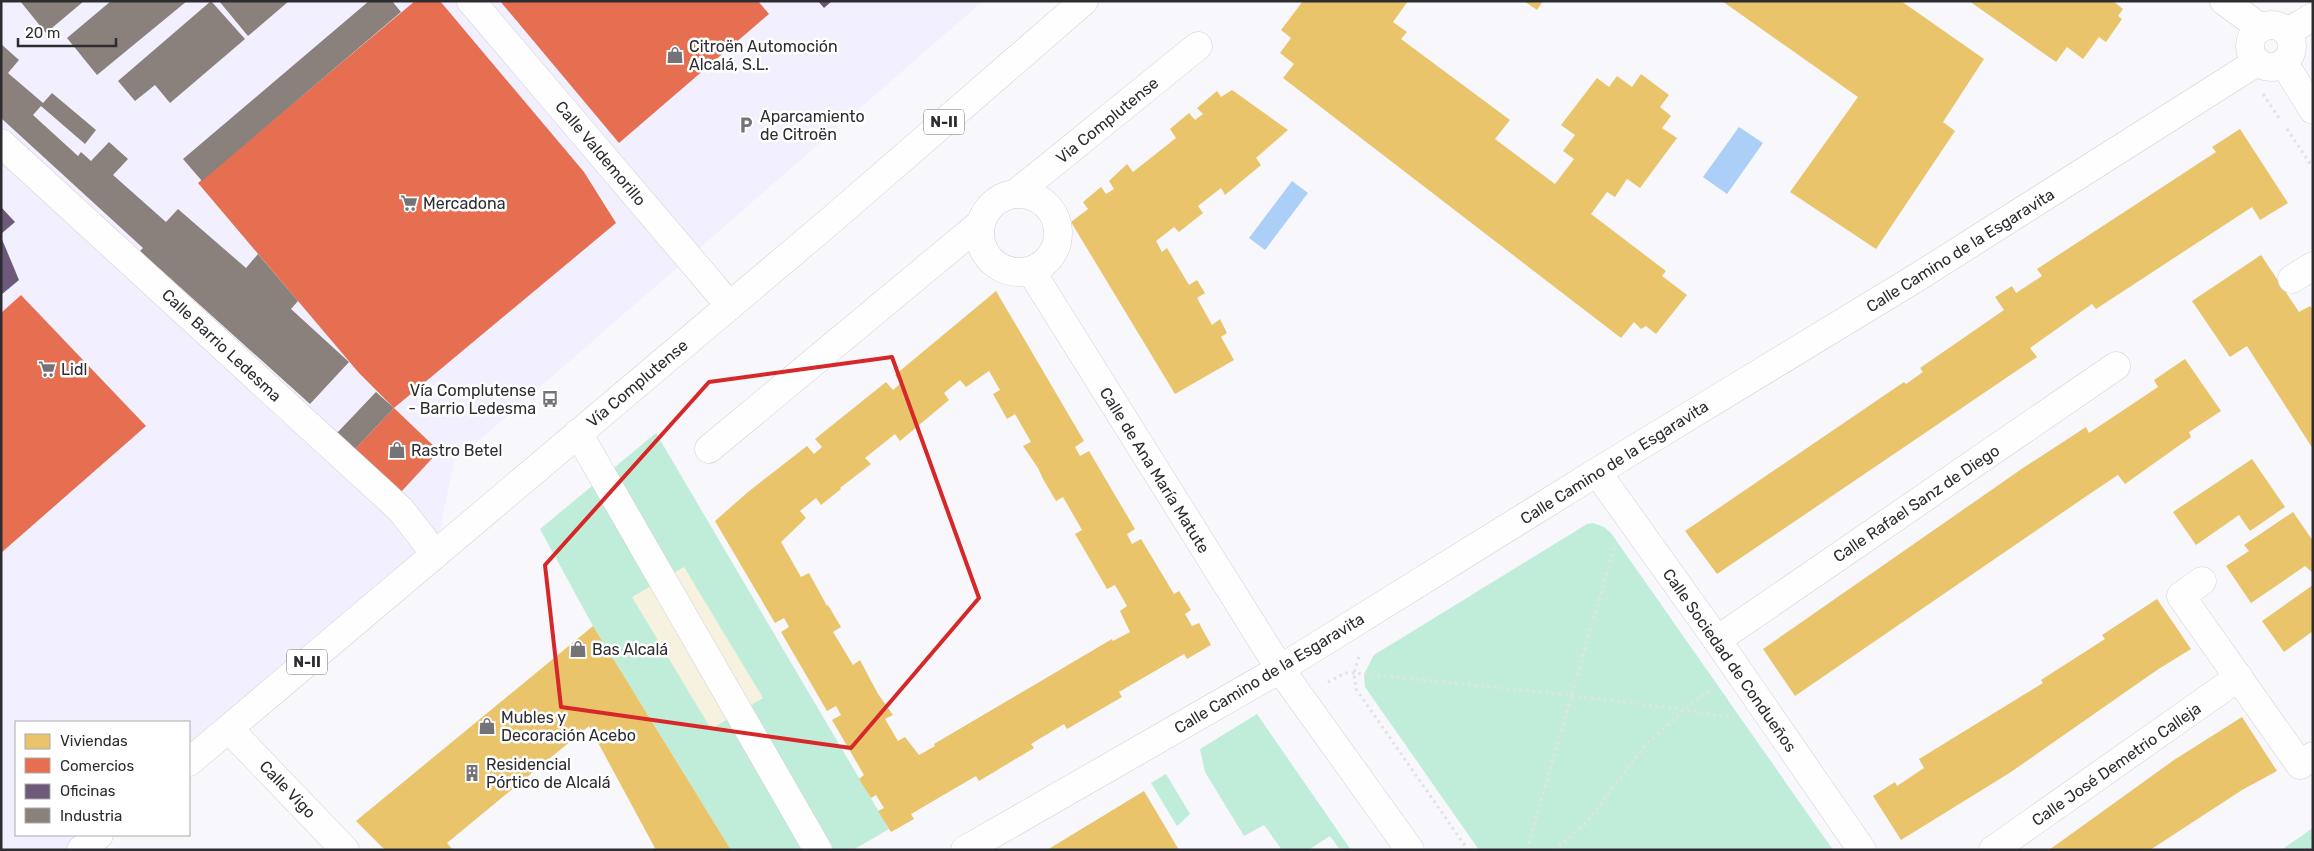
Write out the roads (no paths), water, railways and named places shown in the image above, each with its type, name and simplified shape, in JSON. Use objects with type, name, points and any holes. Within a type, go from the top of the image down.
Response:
[{"type":"street","name":"Calle Valdemorillo","points":[[472,1],[730,306]]},
{"type":"street","name":"Vía Complutense","points":[[190,761],[730,306],[1084,1]]},
{"type":"street","points":[[2224,1],[2274,30],[2292,45],[2289,58],[2284,63],[2270,67],[2257,62],[2253,56],[2250,44],[2256,31],[2274,30],[2313,17]]},
{"type":"street","name":"Via Complutense","points":[[1016,194],[1198,46]]},
{"type":"street","name":"Calle Camino de la Esgaravita","points":[[965,850],[1280,669],[1597,472],[1916,278],[2257,62]]},
{"type":"street","points":[[2284,63],[2313,110]]},
{"type":"street","name":"Calle Barrio Ledesma","points":[[1,143],[401,510],[435,554]]},
{"type":"street","points":[[1016,194],[1028,195],[1040,200],[1050,208],[1057,226],[1057,244],[1051,256],[1042,265],[1031,271],[1007,271],[996,265],[982,247],[981,223],[986,213],[994,204],[1016,194]]},
{"type":"street","points":[[709,449],[981,223]]},
{"type":"street","name":"Calle de Ana María Matute","points":[[1031,271],[1280,669],[1410,850]]},
{"type":"street","name":"Calle Rafael Sanz de Diego","points":[[1717,640],[2116,366]]},
{"type":"street","points":[[578,433],[818,850]]},
{"type":"street","name":"Calle Sociedad de Condueños","points":[[1597,472],[1717,640],[1862,850]]},
{"type":"street","points":[[2202,581],[2181,596],[2300,765],[2313,756]]},
{"type":"street","name":"Calle José Demetrio Calleja","points":[[1992,850],[2239,677]]},
{"type":"street","name":"Calle Vigo","points":[[229,728],[294,794],[345,850]]},
{"type":"street","points":[[81,850],[98,836]]},
{"type":"water","points":[[1739,127],[1763,143],[1727,194],[1703,177]]},
{"type":"water","points":[[1292,181],[1308,193],[1265,250],[1249,238]]},
{"type":"place","name":"Citroën Automoción Alcalá, S.L.","points":[[675,55]]},
{"type":"place","name":"Aparcamiento de Citroën","points":[[746,125]]},
{"type":"place","name":"Mercadona","points":[[409,203]]},
{"type":"place","name":"Lidl","points":[[47,369]]},
{"type":"place","name":"Vía Complutense - Barrio Ledesma","points":[[550,399]]},
{"type":"place","name":"Rastro Betel","points":[[397,450]]},
{"type":"place","name":"Bas Alcalá","points":[[578,649]]},
{"type":"place","name":"Mubles y Decoración Acebo","points":[[487,726]]},
{"type":"place","name":"Residencial Pórtico de Alcalá","points":[[472,773]]}]
